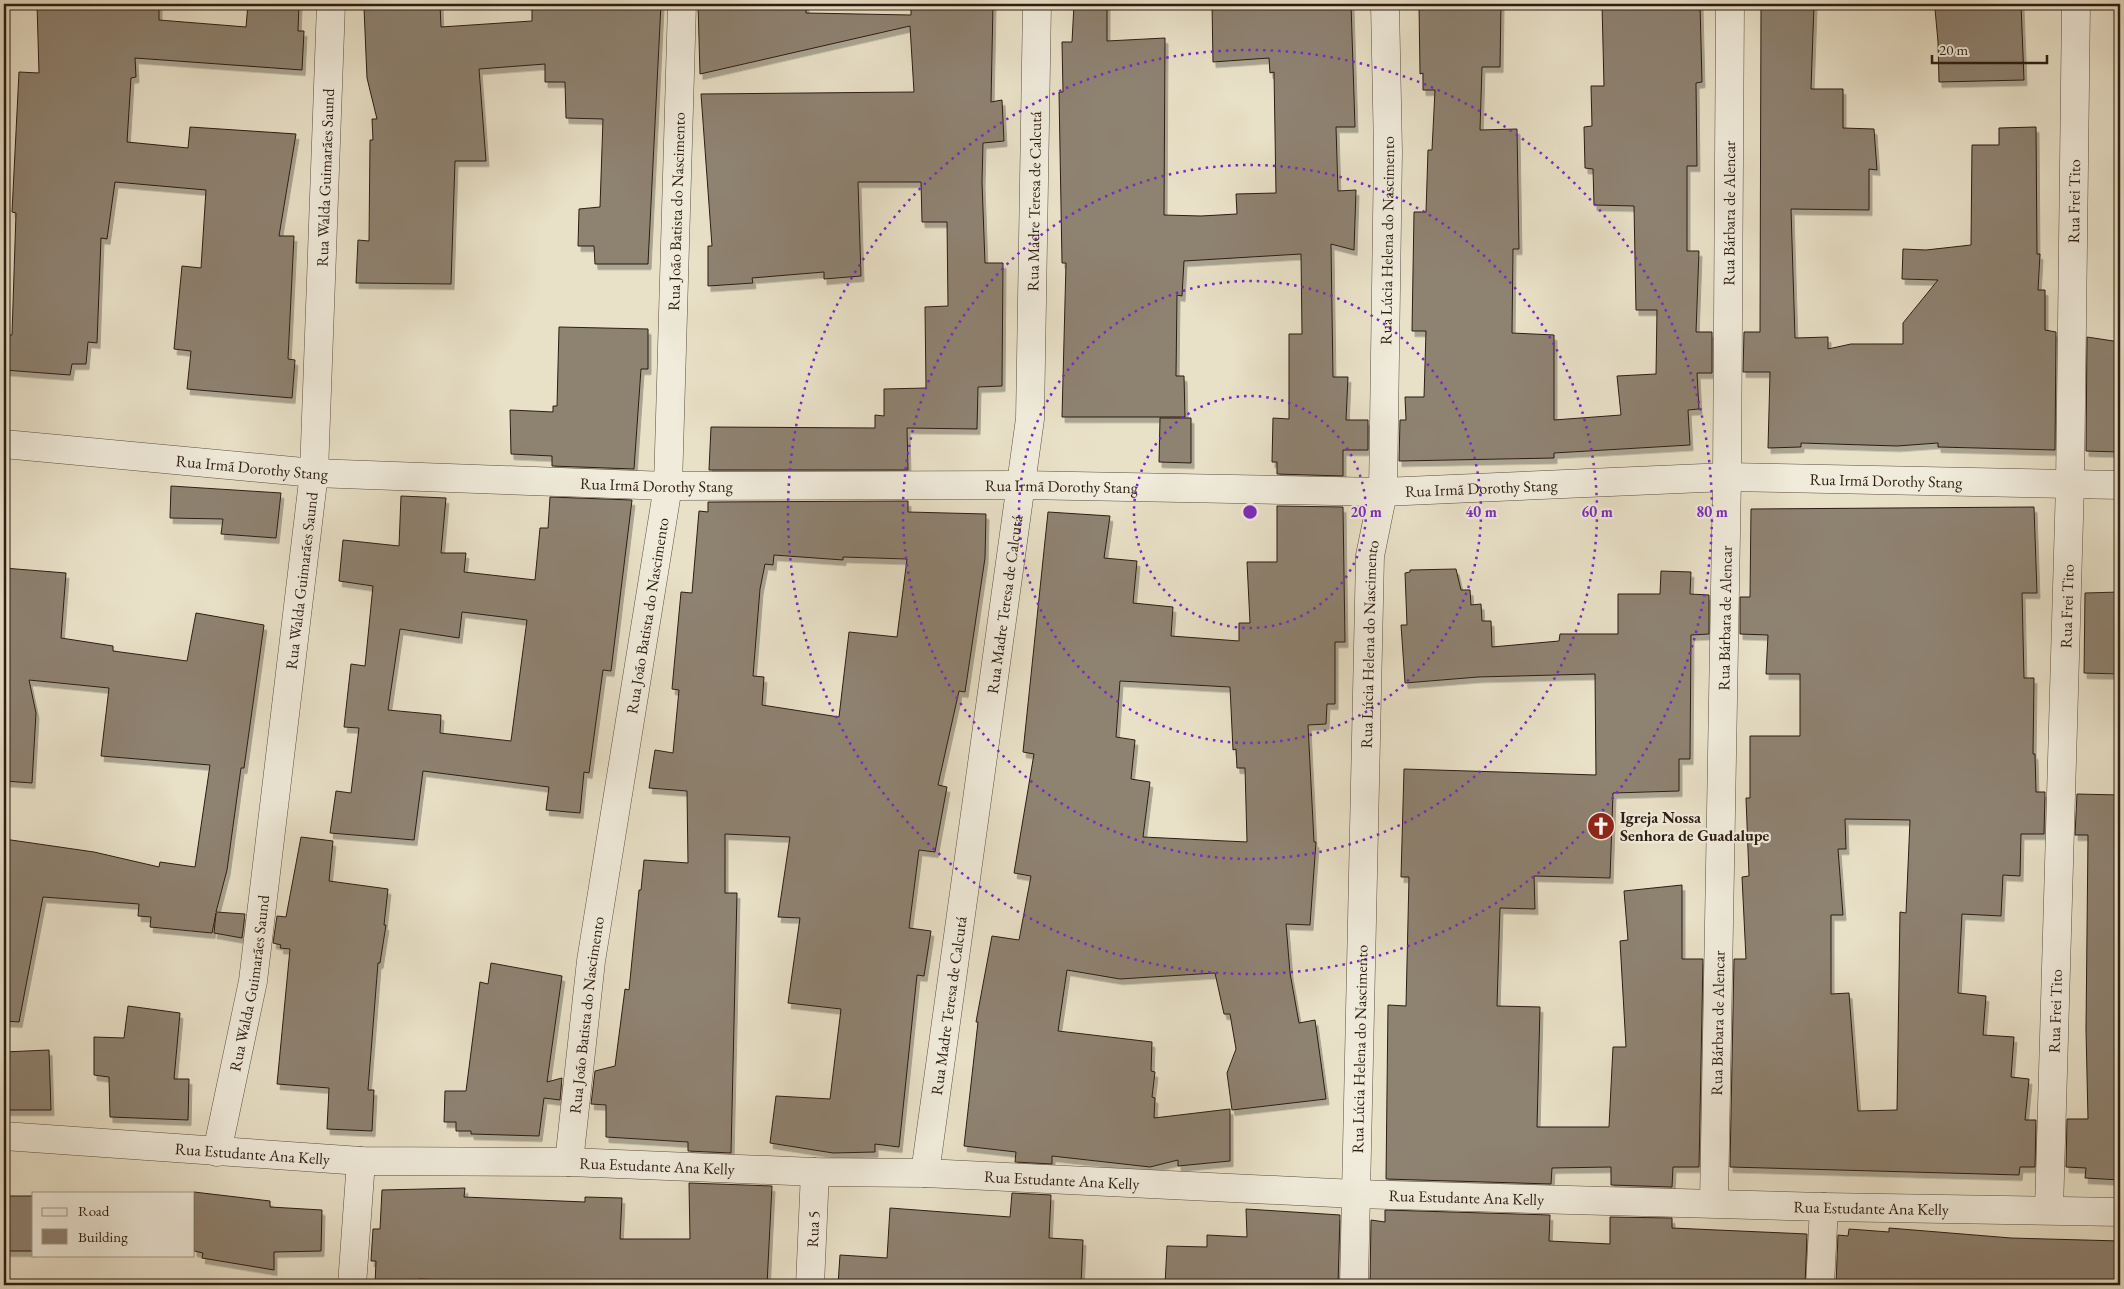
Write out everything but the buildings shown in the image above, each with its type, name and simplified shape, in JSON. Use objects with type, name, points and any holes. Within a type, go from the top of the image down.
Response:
[{"type":"street","name":"Rua Walda Guimarães Saund","points":[[217,1152],[253,981],[314,473],[331,4]]},
{"type":"street","name":"Rua João Batista do Nascimento","points":[[569,1162],[591,960],[668,486],[682,4]]},
{"type":"street","name":"Rua Madre Teresa de Calcutá","points":[[925,1173],[956,939],[1022,485],[1030,418],[1037,4]]},
{"type":"street","name":"Rua Lúcia Helena do Nascimento","points":[[1354,1285],[1370,556],[1383,492],[1388,152],[1385,4]]},
{"type":"street","name":"Rua Bárbara de Alencar","points":[[1714,1202],[1727,477],[1730,4]]},
{"type":"street","name":"Rua Frei Tito","points":[[2049,1210],[2070,484],[2076,4]]},
{"type":"street","name":"Rua Irmã Dorothy Stang","points":[[4,444],[314,473],[668,486],[1022,485],[1383,492],[1727,477],[2120,485]]},
{"type":"street","name":"Rua Estudante Ana Kelly","points":[[4,1136],[361,1161],[569,1162],[815,1172],[925,1173],[1356,1194],[1714,1202],[1824,1207],[2120,1212]]},
{"type":"street","points":[[352,1285],[361,1161]]},
{"type":"street","name":"Rua 5","points":[[810,1285],[815,1172]]},
{"type":"street","points":[[1820,1285],[1824,1207]]},
{"type":"place","name":"Igreja Nossa Senhora de Guadalupe","points":[[1601,826]]}]
